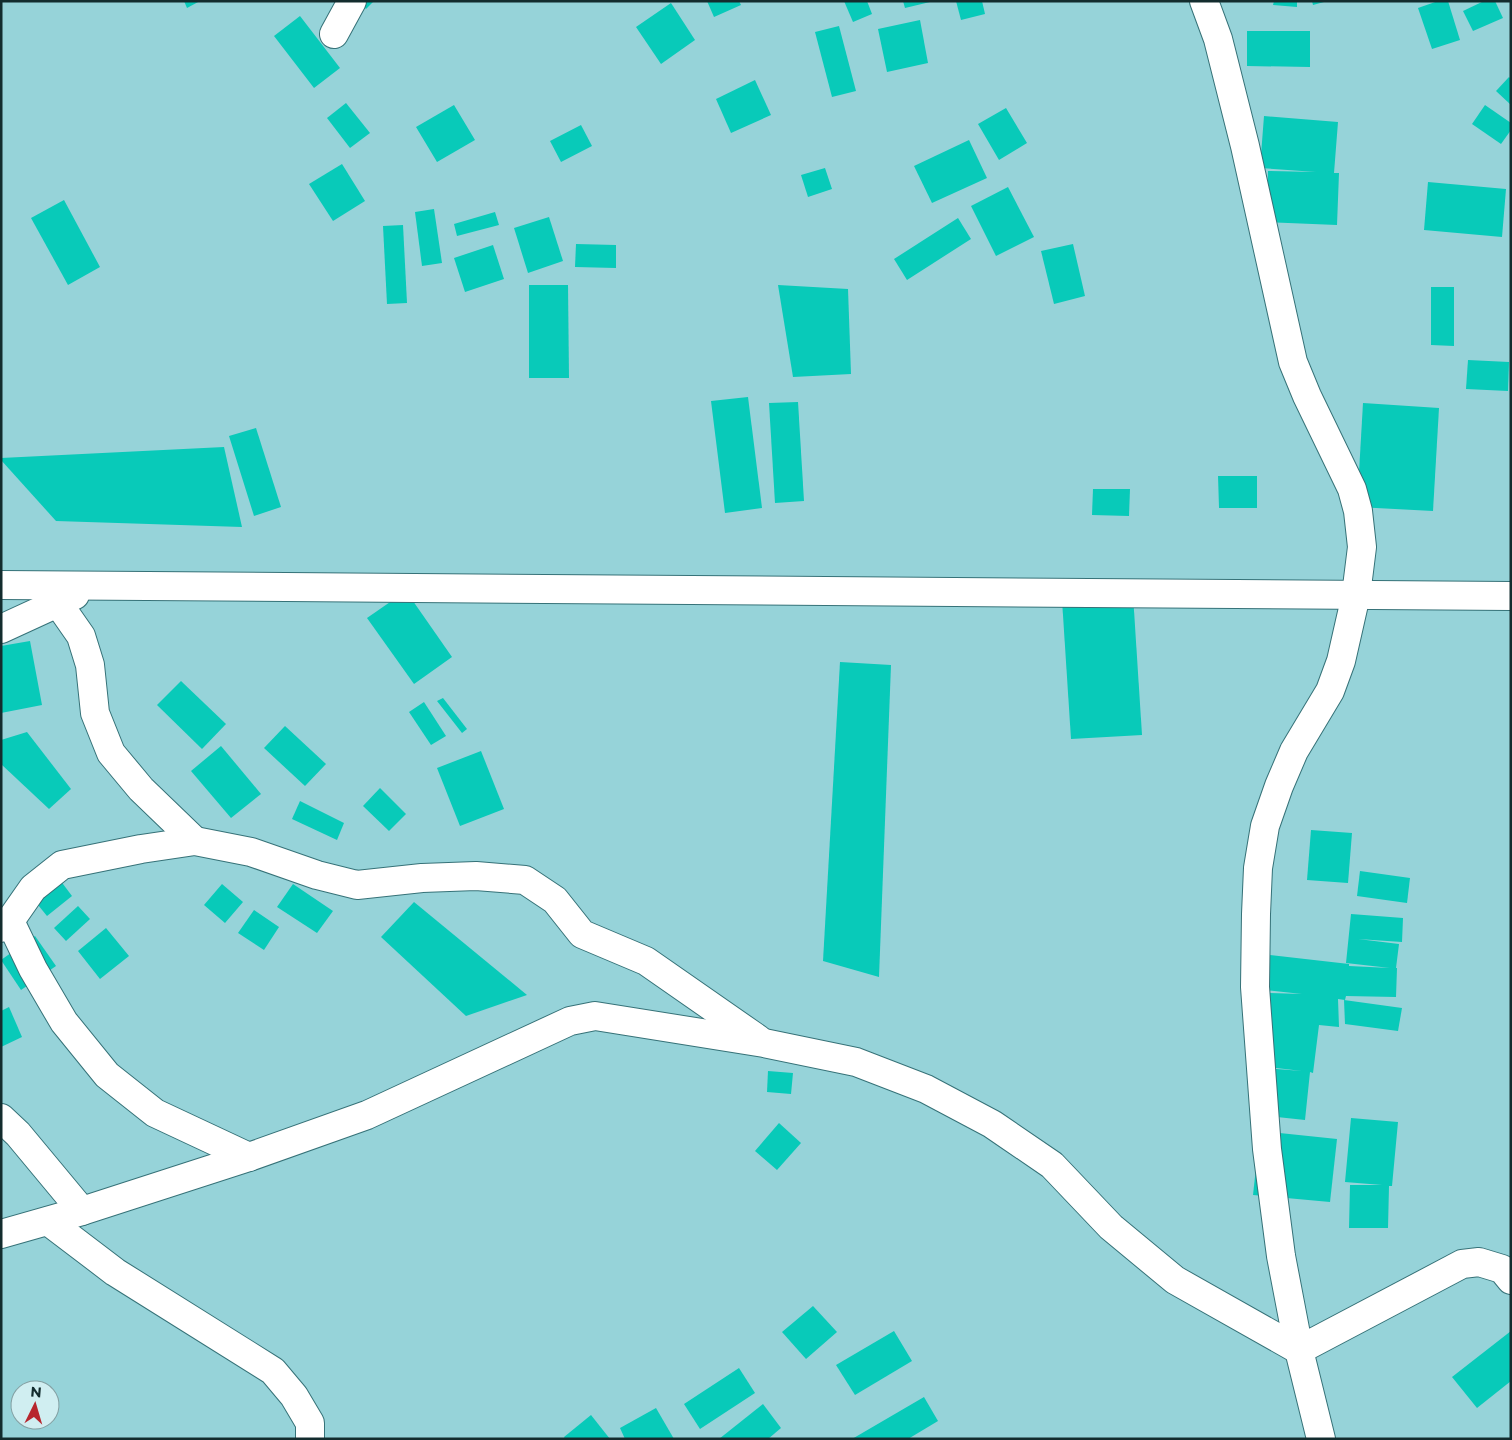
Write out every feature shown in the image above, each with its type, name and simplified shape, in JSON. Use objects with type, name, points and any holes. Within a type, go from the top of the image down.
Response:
[{"type":"street","points":[[334,34],[352,1]]},
{"type":"street","points":[[1204,1],[1218,38],[1245,146],[1293,362],[1311,405],[1352,489],[1362,547],[1356,595],[1341,661],[1330,691],[1294,751],[1279,786],[1265,826],[1258,868],[1255,987],[1268,1148],[1281,1256],[1300,1350],[1321,1439]]},
{"type":"street","points":[[1,585],[1511,596]]},
{"type":"street","points":[[1,629],[96,586]]},
{"type":"street","points":[[58,603],[82,636],[90,665],[95,713],[111,753],[141,789],[195,841]]},
{"type":"street","points":[[250,1158],[155,1113],[107,1075],[64,1022],[6,925],[33,888],[62,865],[141,849],[195,841],[251,852],[317,875],[357,885],[422,878],[476,876],[525,880],[555,900],[582,934],[646,961],[764,1043]]},
{"type":"street","points":[[1,1234],[82,1211],[250,1158],[367,1115],[570,1021],[595,1016],[764,1043],[856,1062],[926,1089],[992,1124],[1052,1165],[1111,1227],[1175,1280],[1300,1350]]},
{"type":"street","points":[[1,1118],[18,1134],[82,1211]]},
{"type":"street","points":[[48,1221],[115,1272],[273,1371],[294,1396],[310,1423],[310,1439]]},
{"type":"street","points":[[1300,1350],[1462,1264],[1479,1262],[1502,1269],[1511,1280]]},
{"type":"building","points":[[184,1],[200,1],[187,8]]},
{"type":"building","points":[[359,1],[374,1],[366,9]]},
{"type":"building","points":[[707,1],[739,1],[741,5],[714,17]]},
{"type":"building","points":[[844,1],[867,1],[872,14],[853,22]]},
{"type":"building","points":[[903,1],[930,1],[930,2],[905,8]]},
{"type":"building","points":[[956,1],[982,1],[985,14],[961,20]]},
{"type":"building","points":[[1274,1],[1297,1],[1297,7],[1273,5]]},
{"type":"building","points":[[1312,1],[1324,1],[1324,2],[1313,5]]},
{"type":"building","points":[[1438,1],[1448,1],[1460,40],[1432,49],[1418,8]]},
{"type":"building","points":[[1484,1],[1495,1],[1503,18],[1473,31],[1463,11]]},
{"type":"building","points":[[671,3],[695,40],[661,64],[636,27]]},
{"type":"building","points":[[300,16],[340,68],[314,88],[274,36]]},
{"type":"building","points":[[920,20],[928,63],[887,72],[878,29]]},
{"type":"building","points":[[839,26],[856,91],[832,97],[815,32]]},
{"type":"building","points":[[1247,31],[1310,31],[1310,67],[1247,66]]},
{"type":"building","points":[[1509,77],[1511,79],[1511,105],[1496,91]]},
{"type":"building","points":[[755,80],[771,115],[731,133],[716,99]]},
{"type":"building","points":[[346,103],[370,133],[350,148],[327,118]]},
{"type":"building","points":[[454,105],[475,140],[437,162],[416,127]]},
{"type":"building","points":[[1485,105],[1511,123],[1511,130],[1501,144],[1472,124]]},
{"type":"building","points":[[1006,108],[1027,143],[999,160],[978,124]]},
{"type":"building","points":[[1264,116],[1338,122],[1334,173],[1339,173],[1337,225],[1267,222],[1268,171],[1316,172],[1260,168]]},
{"type":"building","points":[[581,125],[592,146],[561,162],[550,141]]},
{"type":"building","points":[[969,140],[987,178],[932,203],[914,166]]},
{"type":"building","points":[[342,164],[365,201],[333,221],[309,184]]},
{"type":"building","points":[[825,168],[832,189],[808,197],[801,175]]},
{"type":"building","points":[[1428,182],[1506,189],[1502,237],[1424,230]]},
{"type":"building","points":[[1008,187],[1034,237],[996,256],[971,206]]},
{"type":"building","points":[[64,200],[100,267],[68,285],[31,218]]},
{"type":"building","points":[[434,209],[442,263],[422,266],[415,212]]},
{"type":"building","points":[[495,212],[499,225],[457,236],[454,224]]},
{"type":"building","points":[[549,217],[563,261],[528,273],[514,228]]},
{"type":"building","points":[[958,218],[971,239],[907,280],[894,259]]},
{"type":"building","points":[[403,225],[407,303],[387,304],[383,226]]},
{"type":"building","points":[[576,244],[616,245],[616,268],[575,267]]},
{"type":"building","points":[[1073,244],[1085,296],[1054,304],[1041,251]]},
{"type":"building","points":[[493,245],[504,279],[465,292],[454,258]]},
{"type":"building","points":[[529,285],[568,285],[569,378],[529,378]]},
{"type":"building","points":[[778,285],[848,289],[851,374],[793,377]]},
{"type":"building","points":[[1431,287],[1454,287],[1454,346],[1431,345]]},
{"type":"building","points":[[1468,360],[1509,362],[1508,391],[1466,389]]},
{"type":"building","points":[[748,397],[762,508],[725,513],[711,401]]},
{"type":"building","points":[[798,402],[804,501],[775,503],[769,403]]},
{"type":"building","points":[[1363,403],[1439,408],[1433,511],[1357,507]]},
{"type":"building","points":[[256,428],[281,507],[254,516],[229,436]]},
{"type":"building","points":[[224,447],[242,527],[56,521],[1,460],[1,458]]},
{"type":"building","points":[[1218,476],[1257,476],[1257,508],[1219,508]]},
{"type":"building","points":[[1093,489],[1130,489],[1129,516],[1092,515]]},
{"type":"building","points":[[406,591],[452,657],[414,684],[367,618]]},
{"type":"building","points":[[1133,595],[1142,735],[1071,739],[1062,600]]},
{"type":"building","points":[[30,641],[42,705],[1,713],[1,646]]},
{"type":"building","points":[[840,662],[891,665],[879,977],[823,961]]},
{"type":"building","points":[[181,681],[226,724],[202,749],[157,705]]},
{"type":"building","points":[[443,698],[467,729],[462,733],[437,701]]},
{"type":"building","points":[[424,702],[446,736],[431,745],[409,712]]},
{"type":"building","points":[[285,726],[326,764],[305,786],[264,748]]},
{"type":"building","points":[[27,732],[71,789],[49,809],[1,764],[1,740]]},
{"type":"building","points":[[221,746],[261,794],[231,818],[191,771]]},
{"type":"building","points":[[481,751],[504,809],[460,826],[437,768]]},
{"type":"building","points":[[380,788],[406,814],[389,831],[363,806]]},
{"type":"building","points":[[300,801],[344,823],[337,840],[292,819]]},
{"type":"building","points":[[1311,830],[1352,833],[1348,883],[1307,880]]},
{"type":"building","points":[[1360,871],[1410,878],[1407,903],[1357,896]]},
{"type":"building","points":[[60,880],[72,896],[47,916],[34,900]]},
{"type":"building","points":[[222,884],[243,902],[225,923],[204,905]]},
{"type":"building","points":[[293,884],[333,911],[317,933],[277,907]]},
{"type":"building","points":[[414,902],[527,995],[466,1016],[381,937]]},
{"type":"building","points":[[78,906],[90,919],[66,941],[54,928]]},
{"type":"building","points":[[254,910],[279,927],[264,950],[238,933]]},
{"type":"building","points":[[1351,914],[1403,918],[1402,942],[1358,939],[1399,944],[1396,968],[1396,997],[1346,996],[1345,1000],[1338,999],[1339,1027],[1319,1025],[1313,1073],[1310,1072],[1305,1120],[1257,1115],[1262,1068],[1302,1071],[1260,1066],[1270,993],[1302,994],[1265,990],[1269,955],[1349,964],[1349,966],[1390,968],[1346,963]]},
{"type":"building","points":[[106,928],[129,956],[100,979],[78,951]]},
{"type":"building","points":[[35,936],[56,966],[21,990],[1,960]]},
{"type":"building","points":[[1344,1000],[1402,1008],[1398,1031],[1345,1024]]},
{"type":"building","points":[[9,1007],[22,1037],[1,1047],[1,1011]]},
{"type":"building","points":[[768,1071],[793,1073],[791,1094],[767,1092]]},
{"type":"building","points":[[1351,1118],[1398,1122],[1392,1186],[1389,1186],[1388,1228],[1349,1228],[1350,1185],[1382,1185],[1345,1182]]},
{"type":"building","points":[[779,1123],[801,1143],[777,1170],[755,1151]]},
{"type":"building","points":[[1260,1131],[1337,1139],[1330,1202],[1253,1195]]},
{"type":"building","points":[[813,1306],[837,1332],[806,1359],[782,1332]]},
{"type":"building","points":[[894,1331],[912,1361],[855,1395],[836,1365]]},
{"type":"building","points":[[1511,1331],[1511,1381],[1477,1408],[1452,1377]]},
{"type":"building","points":[[739,1368],[755,1393],[700,1429],[684,1404]]},
{"type":"building","points":[[924,1397],[938,1421],[908,1439],[852,1439]]},
{"type":"building","points":[[763,1404],[781,1428],[768,1439],[719,1439]]},
{"type":"building","points":[[656,1408],[674,1439],[625,1439],[620,1428]]},
{"type":"building","points":[[591,1415],[610,1439],[565,1439],[564,1437]]}]
